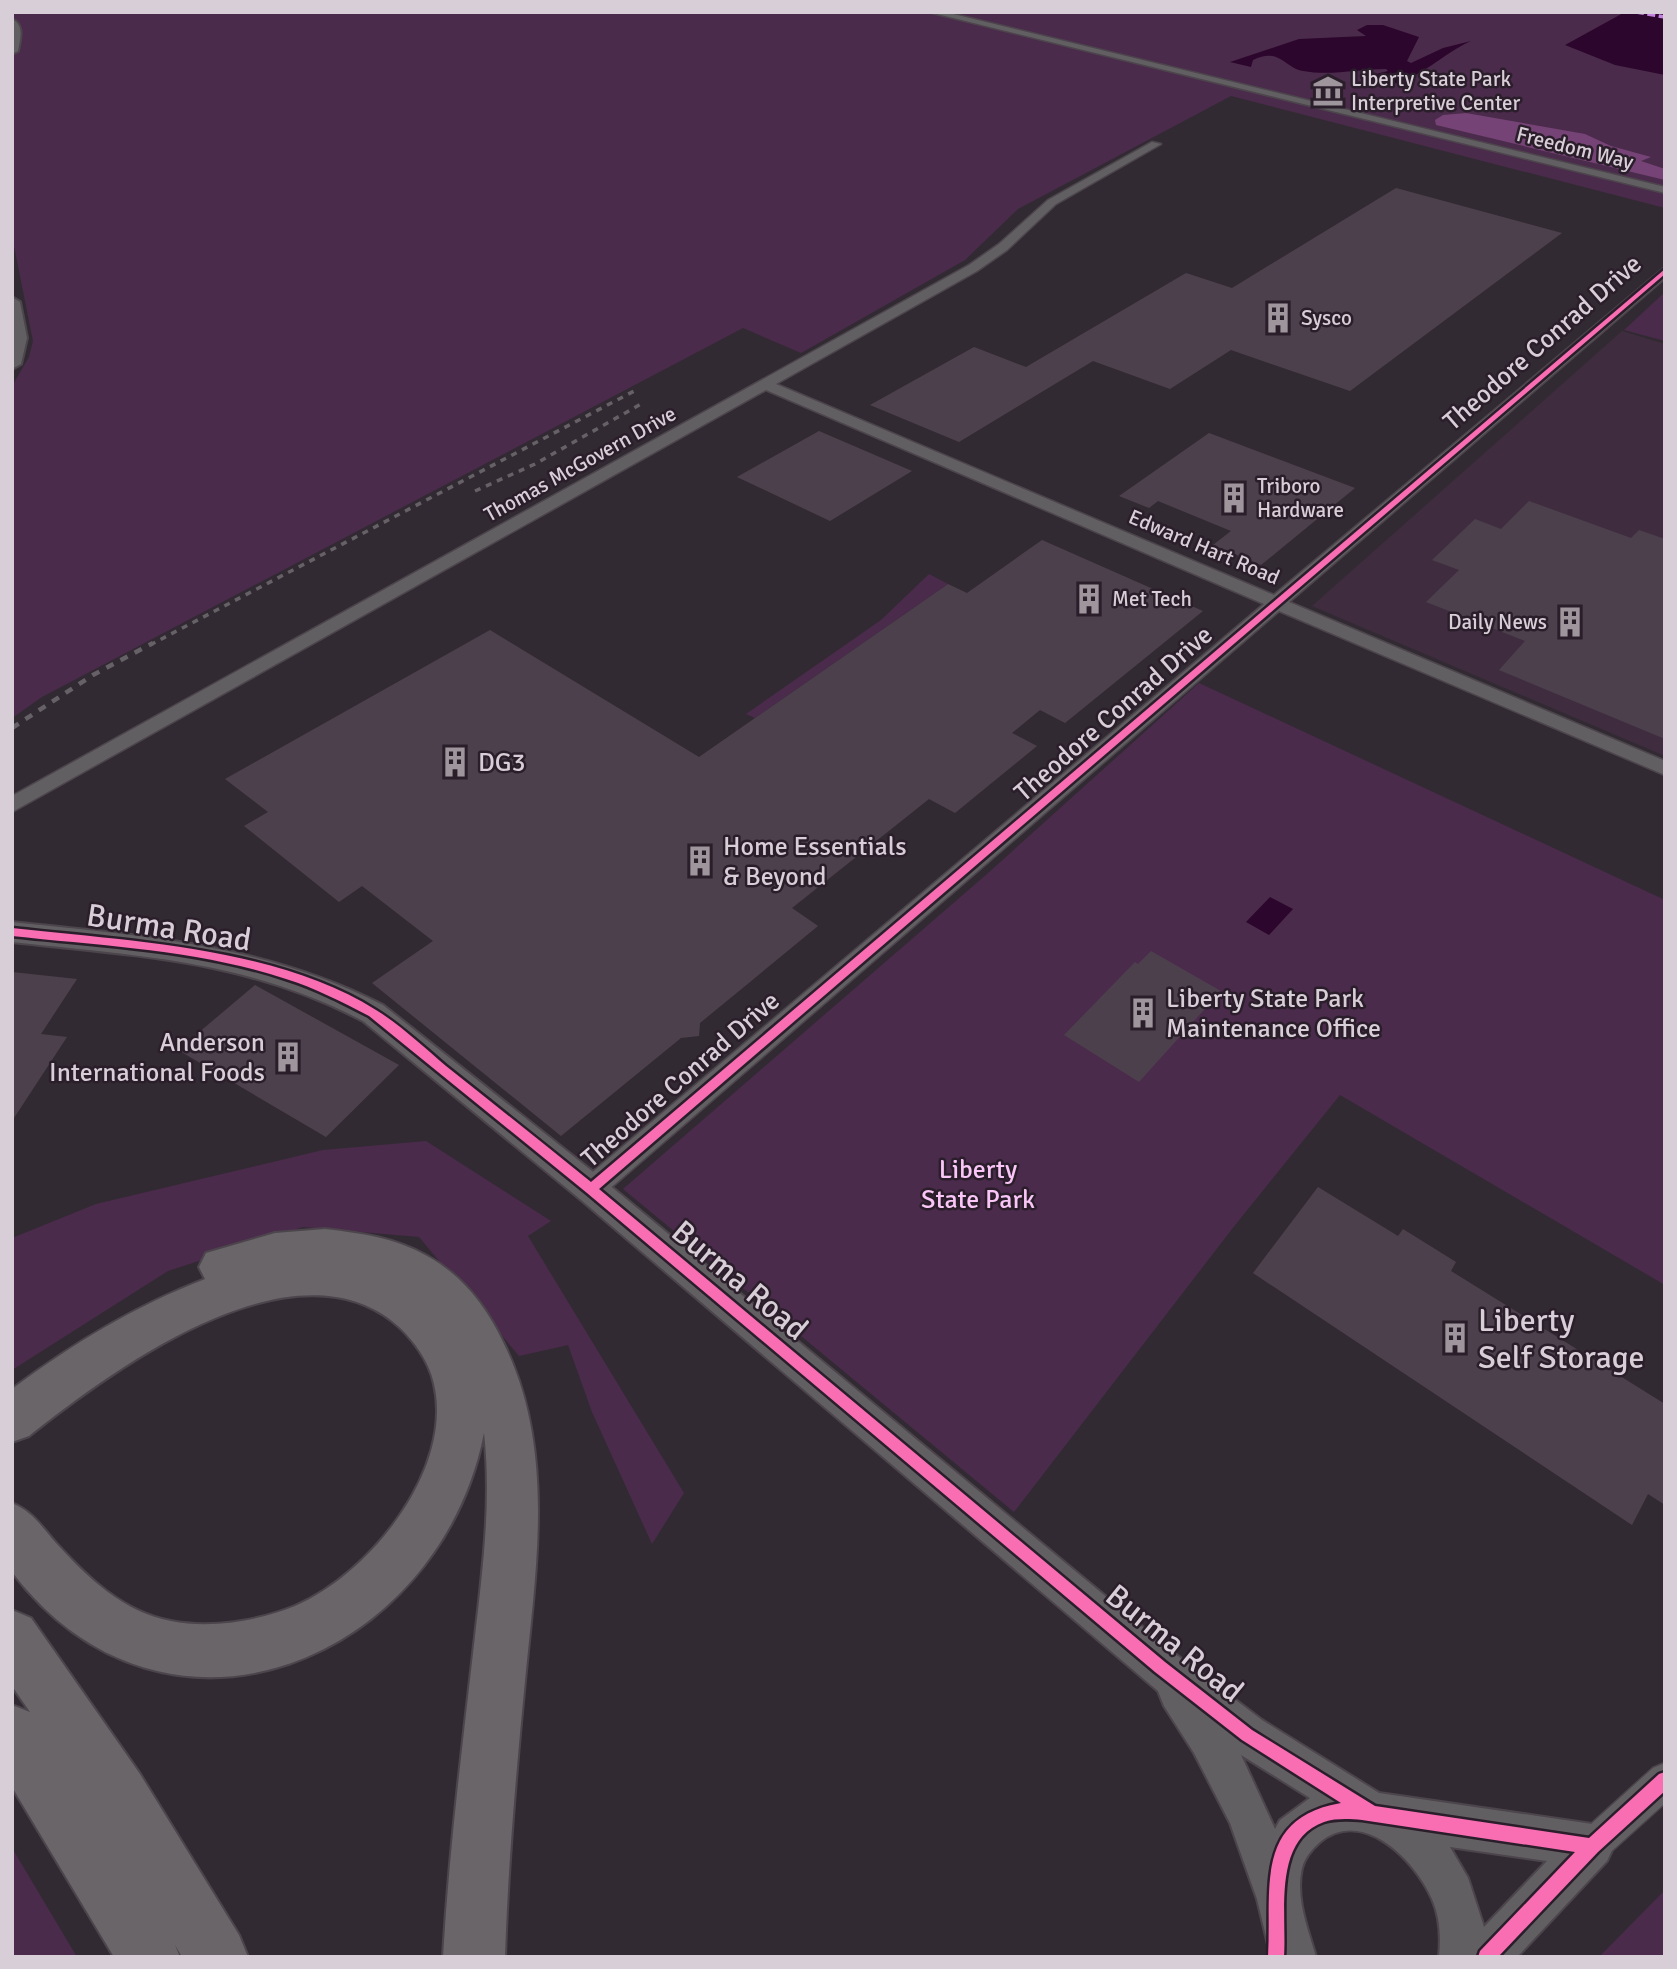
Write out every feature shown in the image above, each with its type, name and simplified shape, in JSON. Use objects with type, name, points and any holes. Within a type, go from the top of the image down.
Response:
[{"type":"highway","points":[[12,1387],[93,1330],[147,1299],[230,1264],[284,1251],[336,1249],[385,1257],[431,1281],[465,1314],[488,1357],[497,1381],[508,1430],[512,1482],[511,1545],[474,1957]]},
{"type":"highway","points":[[12,1419],[105,1353],[181,1311],[244,1288],[304,1277],[349,1280],[370,1285],[406,1304],[421,1317],[435,1333],[454,1371],[461,1418],[453,1468],[442,1495],[412,1545],[386,1573],[348,1606],[292,1634],[266,1643],[207,1651],[155,1644],[131,1637],[92,1616],[75,1602],[43,1569],[12,1529]]},
{"type":"highway","points":[[12,1637],[119,1795],[217,1957]]},
{"type":"highway","points":[[12,1733],[149,1957]]},
{"type":"street","name":"Freedom Way","points":[[933,12],[1150,63]]},
{"type":"street","name":"Freedom Way","points":[[950,12],[1665,190]]},
{"type":"street","points":[[12,22],[16,34],[12,51]]},
{"type":"street","name":"Thomas McGovern Drive","points":[[12,806],[973,268],[1003,247],[1052,202],[1156,144]]},
{"type":"street","name":"Theodore Conrad Drive","points":[[591,1189],[1665,271]]},
{"type":"street","points":[[12,302],[19,338],[12,364]]},
{"type":"street","name":"Edward Hart Road","points":[[764,384],[1665,769]]},
{"type":"street","name":"Burma Road","points":[[12,932],[244,964],[292,975],[335,992],[390,1025],[591,1189],[1160,1667],[1247,1735],[1421,1843],[1448,1882],[1461,1920],[1462,1957]]},
{"type":"street","name":"Burma Road","points":[[1160,1667],[1190,1708],[1236,1786],[1253,1823],[1294,1957]]},
{"type":"street","points":[[1486,1957],[1592,1846],[1665,1780]]},
{"type":"street","points":[[1276,1957],[1277,1902],[1282,1858],[1302,1826],[1317,1816],[1335,1810],[1378,1814],[1592,1846]]},
{"type":"shaded area","points":[[1625,12],[1665,12],[1665,75],[1615,65],[1565,45]]},
{"type":"shaded area","points":[[1367,25],[1383,25],[1419,37],[1407,61],[1411,63],[1443,48],[1471,41],[1418,74],[1389,85],[1374,84],[1360,78],[1388,71],[1386,69],[1334,73],[1303,71],[1270,56],[1253,60],[1251,67],[1230,62],[1299,39],[1366,36],[1357,30]]},
{"type":"shaded area","points":[[1466,113],[1585,134],[1611,146],[1651,157],[1641,161],[1665,169],[1665,180],[1436,125],[1435,120],[1443,115]]},
{"type":"shaded area","points":[[1622,331],[1665,344],[1665,756],[1312,606]]},
{"type":"shaded area","points":[[1270,897],[1293,909],[1269,935],[1246,922]]},
{"type":"green space","points":[[12,12],[1625,12],[1620,16],[1665,69],[1665,208],[1231,96],[1018,209],[965,260],[801,353],[743,328],[42,697],[12,718],[12,386],[29,357],[33,341],[12,236]]},
{"type":"green space","points":[[1665,292],[1665,341],[1624,330]]},
{"type":"green space","points":[[929,574],[948,584],[755,718],[746,714],[881,620]]},
{"type":"green space","name":"Liberty State Park","points":[[1199,683],[1665,900],[1665,1285],[1340,1095],[1232,1229],[1014,1512],[623,1189],[987,874]]},
{"type":"green space","points":[[426,1141],[551,1221],[528,1236],[684,1493],[652,1544],[592,1412],[568,1345],[519,1356],[419,1237],[303,1227],[168,1271],[12,1370],[12,1238],[96,1204],[323,1150]]},
{"type":"green space","points":[[12,1848],[77,1957],[12,1957]]},
{"type":"green space","points":[[1665,1890],[1665,1957],[1599,1957]]},
{"type":"building","name":"Sysco","points":[[1396,188],[1562,233],[1350,391],[1231,350],[1170,389],[1093,361],[959,442],[870,405],[974,347],[1026,367],[1186,273],[1232,288]]},
{"type":"building","points":[[819,431],[912,471],[830,521],[737,477]]},
{"type":"building","name":"Triboro Hardware","points":[[1209,433],[1355,488],[1261,565],[1213,545],[1231,531],[1158,501],[1149,508],[1119,496]]},
{"type":"building","name":"Daily News","points":[[1529,501],[1631,538],[1639,530],[1665,539],[1665,739],[1499,670],[1525,641],[1426,602],[1459,570],[1432,560],[1475,519],[1501,529]]},
{"type":"building","name":"Home Essentials & Beyond","points":[[1042,540],[1203,611],[1065,723],[1040,710],[1012,733],[1037,746],[955,813],[929,799],[792,908],[818,926],[700,1023],[699,1036],[681,1038],[561,1136],[372,983],[433,941],[362,886],[339,902],[244,826],[268,812],[225,779],[490,630],[699,757],[948,584],[967,593]]},
{"type":"building","name":"Liberty State Park Maintenance Office","points":[[1151,951],[1221,991],[1139,1082],[1064,1035],[1135,962],[1138,964]]},
{"type":"building","points":[[12,972],[77,979],[41,1034],[67,1037],[12,1121]]},
{"type":"building","name":"Anderson International Foods","points":[[255,985],[399,1065],[326,1137],[178,1050]]},
{"type":"building","name":"Liberty Self Storage","points":[[1318,1187],[1398,1236],[1403,1229],[1456,1262],[1451,1271],[1665,1404],[1665,1505],[1648,1494],[1632,1525],[1253,1273]]},
{"type":"railway","points":[[150,645],[638,389]]},
{"type":"railway","points":[[475,491],[535,464],[641,404]]},
{"type":"railway","points":[[12,728],[93,675],[153,643]]},
{"type":"marked path","points":[[1636,12],[1665,17]]},
{"type":"cycle path","points":[[591,1189],[1665,271]]},
{"type":"cycle path","points":[[12,932],[151,947],[244,963],[289,975],[332,992],[373,1013],[591,1189],[1160,1667],[1247,1735],[1370,1812]]},
{"type":"cycle path","points":[[1486,1957],[1592,1846],[1665,1780]]},
{"type":"cycle path","points":[[1276,1957],[1279,1867],[1296,1832],[1308,1821],[1324,1814],[1362,1812],[1592,1846]]},
{"type":"place","name":"Liberty State Park Interpretive Center","points":[[1328,91]]},
{"type":"place","name":"Sysco","points":[[1278,318]]},
{"type":"place","name":"Triboro Hardware","points":[[1234,498]]},
{"type":"place","name":"Met Tech","points":[[1089,599]]},
{"type":"place","name":"Daily News","points":[[1570,622]]},
{"type":"place","name":"DG3","points":[[455,762]]},
{"type":"place","name":"Home Essentials & Beyond","points":[[700,861]]},
{"type":"place","name":"Liberty State Park Maintenance Office","points":[[1143,1013]]},
{"type":"place","name":"Anderson International Foods","points":[[288,1057]]},
{"type":"place","name":"Liberty Self Storage","points":[[1455,1338]]}]
